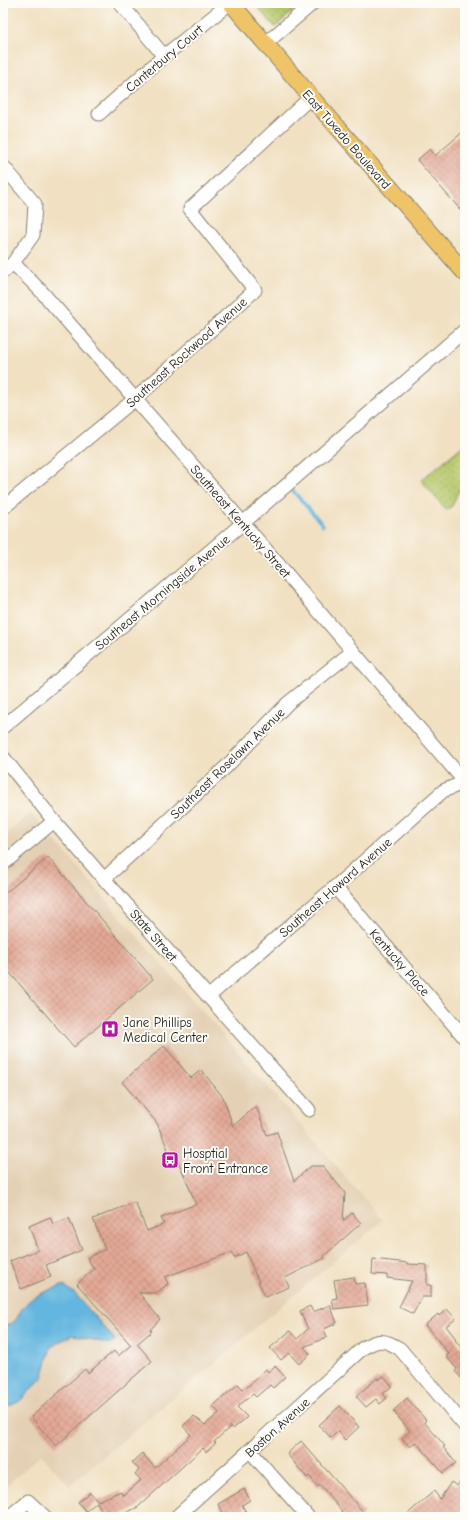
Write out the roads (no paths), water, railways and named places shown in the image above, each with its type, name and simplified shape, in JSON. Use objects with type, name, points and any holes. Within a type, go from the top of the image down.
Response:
[{"type":"main road","name":"East Tuxedo Boulevard","points":[[230,3],[465,273]]},
{"type":"street","points":[[120,3],[164,56]]},
{"type":"street","name":"Canterbury Court","points":[[99,114],[164,56],[230,3]]},
{"type":"street","points":[[266,44],[313,3]]},
{"type":"street","name":"Southeast Rockwood Avenue","points":[[3,508],[135,399],[255,290],[190,209],[311,97]]},
{"type":"street","points":[[3,166],[35,204],[33,235],[8,267]]},
{"type":"street","name":"Southeast Kentucky Street","points":[[8,267],[41,291],[243,523],[465,782]]},
{"type":"street","name":"Southeast Morningside Avenue","points":[[3,727],[243,523],[465,330]]},
{"type":"street","name":"Southeast Roselawn Avenue","points":[[104,879],[225,768],[288,703],[353,651]]},
{"type":"street","name":"State Street","points":[[3,757],[54,821],[104,879],[309,1110]]},
{"type":"street","name":"Southeast Howard Avenue","points":[[208,997],[443,791],[465,782]]},
{"type":"street","points":[[3,864],[54,821]]},
{"type":"street","name":"Kentucky Place","points":[[335,887],[465,1038]]},
{"type":"street","name":"Boston Avenue","points":[[176,1517],[363,1348],[371,1343],[380,1341],[390,1342],[400,1349],[465,1426]]},
{"type":"street","points":[[250,1451],[308,1517]]},
{"type":"street","points":[[9,1517],[28,1501],[45,1517]]},
{"type":"water","points":[[64,1285],[76,1295],[115,1340],[110,1344],[72,1335],[51,1347],[42,1378],[20,1401],[3,1409],[3,1326],[15,1321],[25,1305],[33,1298]]},
{"type":"waterway","points":[[293,491],[323,525]]},
{"type":"place","name":"Jane Phillips Medical Center","points":[[110,1029]]},
{"type":"place","name":"Hosptial Front Entrance","points":[[170,1160]]}]
